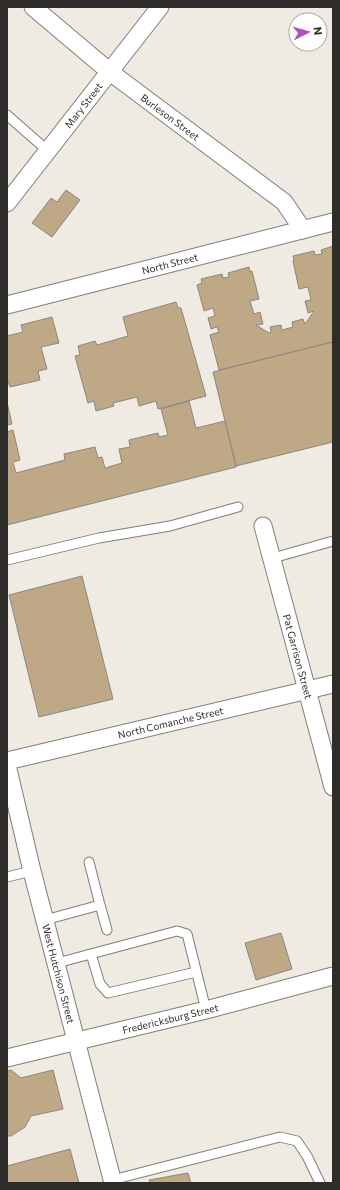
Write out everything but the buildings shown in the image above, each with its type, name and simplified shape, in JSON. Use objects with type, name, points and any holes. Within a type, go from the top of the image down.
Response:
[{"type":"street","name":"Burleson Street","points":[[33,7],[110,72],[284,202],[303,230]]},
{"type":"street","name":"Mary Street","points":[[7,203],[160,7]]},
{"type":"street","name":"North Street","points":[[7,305],[333,222]]},
{"type":"street","name":"Pat Garrison Street","points":[[263,526],[273,558],[333,787]]},
{"type":"street","name":"North Comanche Street","points":[[7,761],[333,684]]},
{"type":"street","name":"West Hutchison Street","points":[[7,765],[32,871],[113,1181]]},
{"type":"street","name":"Fredericksburg Street","points":[[7,1058],[206,1010],[333,976]]},
{"type":"lane","points":[[7,115],[48,151]]},
{"type":"lane","points":[[7,560],[99,538],[170,526],[238,507]]},
{"type":"lane","points":[[273,558],[333,542]]},
{"type":"lane","points":[[89,862],[107,930]]},
{"type":"lane","points":[[7,877],[32,871]]},
{"type":"lane","points":[[46,920],[100,905]]},
{"type":"lane","points":[[57,964],[178,931],[187,934],[206,1010]]},
{"type":"lane","points":[[91,954],[100,984],[108,993],[196,972]]},
{"type":"lane","points":[[113,1181],[280,1137],[297,1141],[307,1156],[320,1183]]}]
